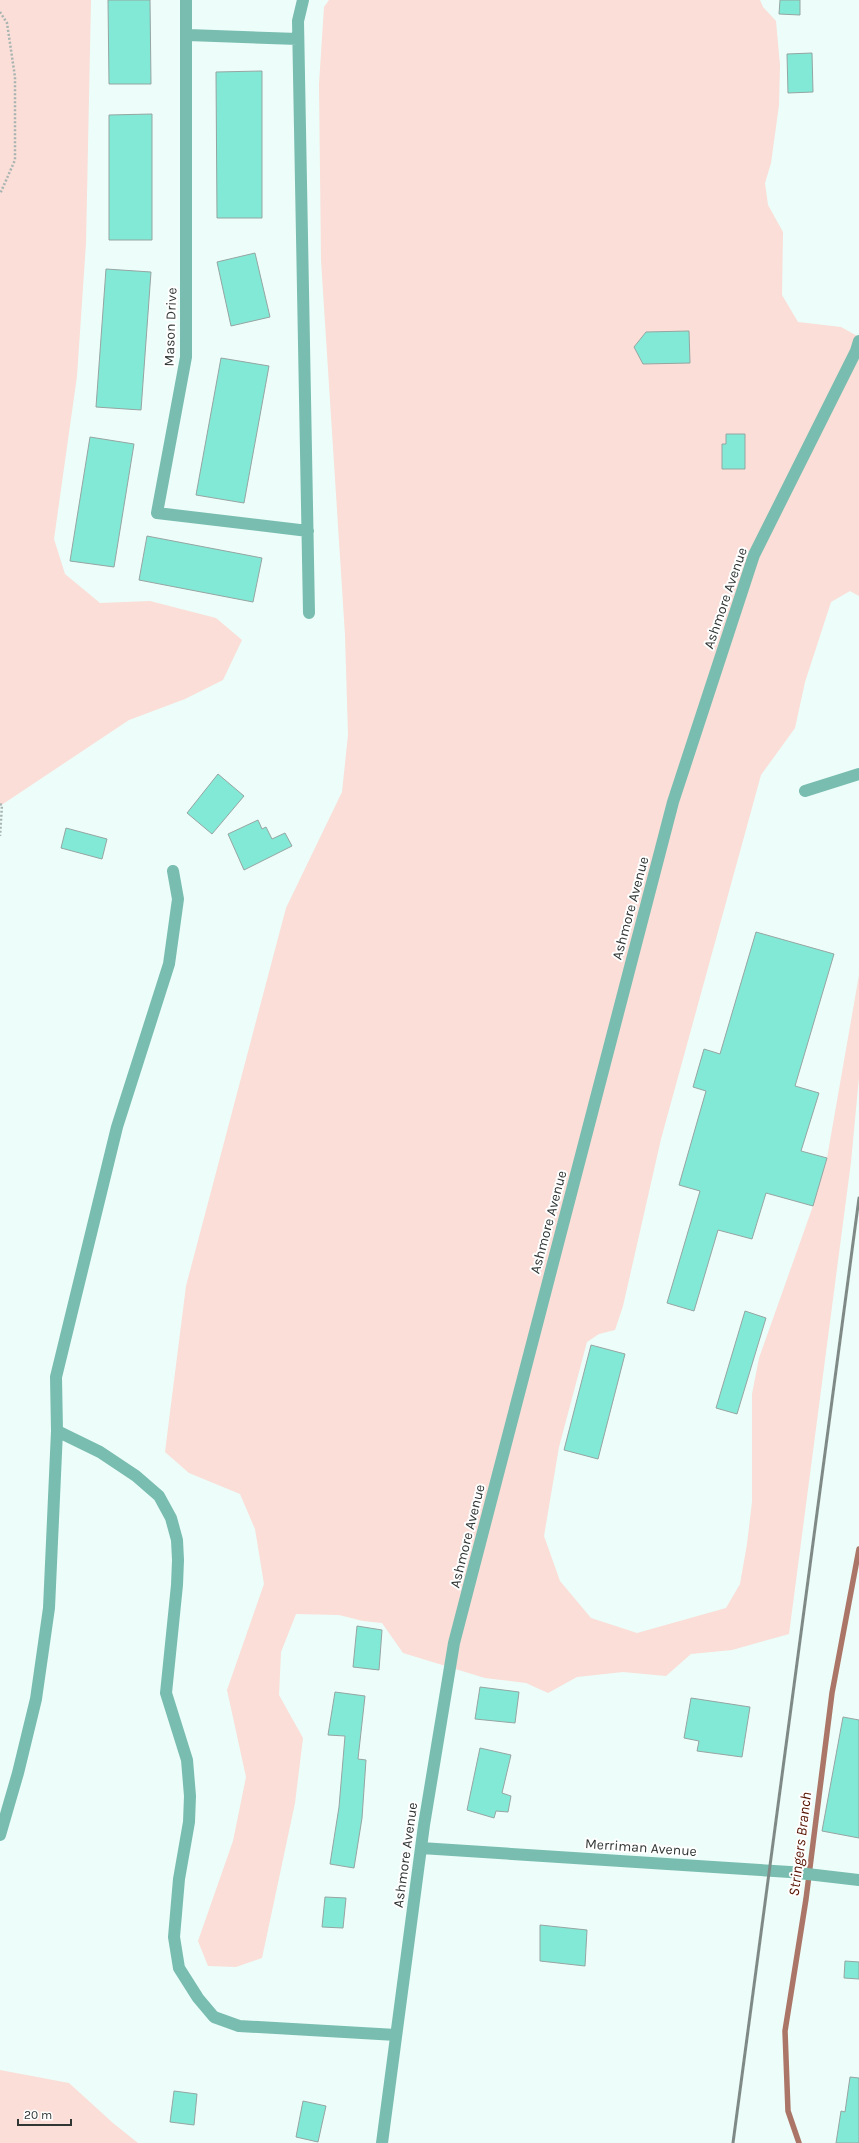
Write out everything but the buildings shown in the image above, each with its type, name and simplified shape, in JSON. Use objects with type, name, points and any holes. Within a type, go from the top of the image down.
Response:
[{"type":"street","name":"Mason Drive","points":[[186,0],[188,35],[186,356],[157,513],[308,531]]},
{"type":"street","points":[[303,0],[298,21],[298,39],[309,613]]},
{"type":"street","points":[[188,35],[298,39]]},
{"type":"street","name":"Ashmore Avenue","points":[[382,2143],[421,1848],[454,1644],[673,802],[754,555],[856,351],[859,341]]},
{"type":"street","points":[[805,791],[859,774]]},
{"type":"street","points":[[0,1835],[18,1773],[36,1699],[49,1608],[57,1431],[56,1377],[117,1127],[169,964],[178,899],[173,871]]},
{"type":"street","points":[[57,1431],[100,1452],[136,1476],[159,1496],[171,1518],[177,1540],[177,1585],[166,1692],[187,1760],[190,1796],[188,1822],[179,1879],[174,1937],[179,1968],[198,1998],[214,2017],[239,2026],[396,2035]]},
{"type":"street","name":"Merriman Avenue","points":[[421,1848],[790,1872],[859,1880]]},
{"type":"path","points":[[0,12],[7,23],[15,77],[15,160],[0,194]]},
{"type":"path","points":[[0,804],[2,804],[0,836]]},
{"type":"shaded area","points":[[0,0],[91,0],[86,243],[77,376],[54,539],[65,574],[100,603],[150,601],[216,618],[242,640],[223,680],[185,699],[129,720],[0,806]]},
{"type":"shaded area","points":[[329,0],[760,0],[763,7],[776,21],[780,65],[779,105],[771,163],[765,183],[768,205],[783,232],[782,295],[798,322],[841,327],[859,337],[859,596],[850,591],[831,602],[805,682],[795,728],[761,775],[661,1139],[623,1306],[615,1330],[599,1334],[587,1342],[559,1447],[544,1536],[560,1581],[591,1618],[637,1633],[726,1608],[740,1584],[752,1502],[752,1394],[759,1358],[813,1206],[827,1158],[859,975],[859,1077],[851,1162],[789,1634],[732,1650],[691,1654],[666,1676],[623,1672],[577,1677],[548,1693],[526,1683],[485,1678],[403,1653],[382,1623],[363,1621],[339,1615],[296,1614],[281,1652],[279,1695],[303,1738],[295,1803],[262,1958],[236,1967],[208,1966],[198,1941],[233,1841],[246,1777],[227,1690],[264,1584],[255,1529],[240,1494],[189,1473],[165,1452],[186,1286],[286,908],[342,792],[348,735],[345,635],[321,260],[319,84],[324,7]]},
{"type":"shaded area","points":[[0,2070],[69,2083],[113,2123],[138,2143],[0,2143]]},
{"type":"waterway","name":"Stringers Branch","points":[[799,2143],[788,2111],[785,2031],[806,1899],[832,1693],[859,1549]]},
{"type":"railway","points":[[733,2143],[859,1198]]}]
